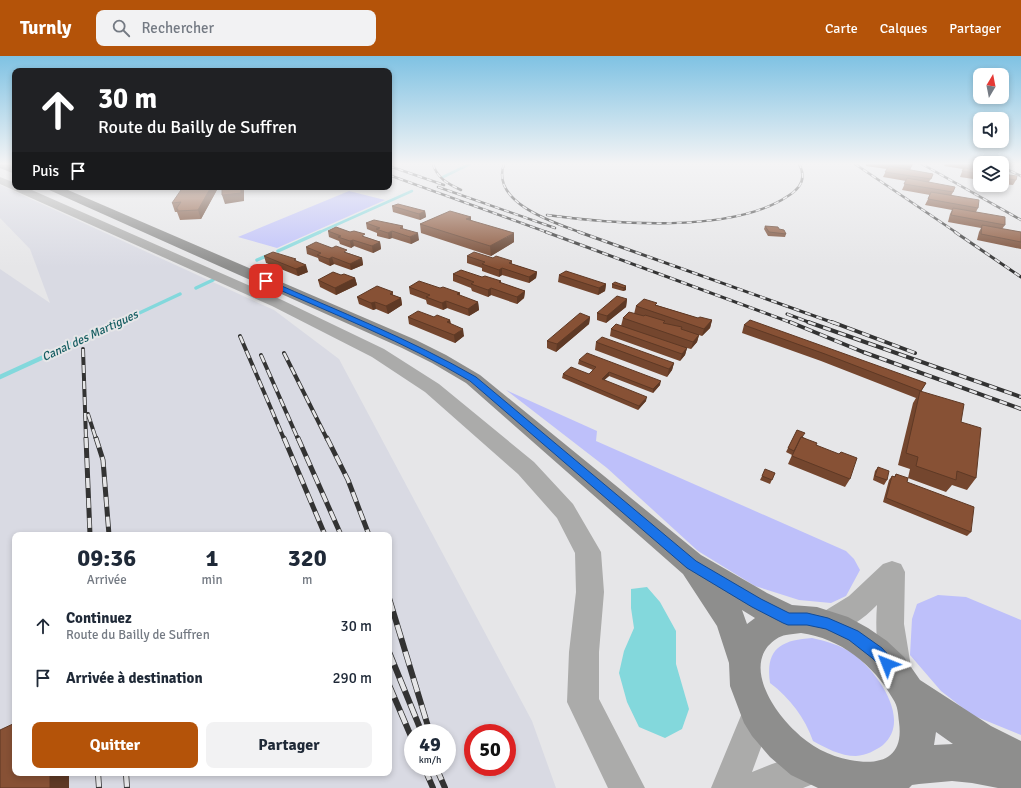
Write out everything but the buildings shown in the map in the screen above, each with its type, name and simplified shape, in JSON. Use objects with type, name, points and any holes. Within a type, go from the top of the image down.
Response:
[{"type":"main road","points":[[76,198],[409,344],[446,363],[473,379],[691,564],[756,603],[788,619]]},
{"type":"main road","points":[[691,564],[730,619],[745,662],[747,686],[758,712],[772,733],[791,752],[814,767],[840,778],[866,782],[888,778],[906,768],[943,763],[972,764],[1021,774]]},
{"type":"main road","points":[[745,662],[749,646],[758,632],[772,624],[788,619],[807,619],[828,624],[853,635],[877,653],[903,684],[978,739],[1021,761]]},
{"type":"main road","points":[[903,684],[916,714],[919,734],[915,753],[906,768]]},
{"type":"street","points":[[40,198],[271,300],[378,353],[432,388],[526,468],[565,511],[588,552],[590,592],[584,652],[583,702],[627,788]]},
{"type":"street","points":[[828,624],[859,605],[892,572],[890,624],[903,684]]},
{"type":"street","points":[[729,788],[758,712]]},
{"type":"street","points":[[757,788],[772,781],[814,767]]},
{"type":"shaded area","points":[[0,198],[29,198],[274,310],[339,359],[532,721],[556,788],[0,788],[0,269],[50,303],[30,249],[0,218]]},
{"type":"shaded area","points":[[332,198],[378,198],[385,200],[277,248],[238,237]]},
{"type":"shaded area","points":[[506,390],[597,431],[596,441],[846,551],[854,559],[860,570],[846,596],[831,603],[799,600],[755,586],[698,551],[607,468]]},
{"type":"shaded area","points":[[647,587],[660,602],[676,631],[676,664],[689,709],[682,729],[665,738],[639,727],[627,702],[619,673],[624,651],[634,628],[631,608],[631,589]]},
{"type":"shaded area","points":[[938,595],[966,597],[1021,620],[1021,735],[972,715],[941,691],[910,655],[912,619],[917,604]]},
{"type":"shaded area","points":[[812,638],[833,644],[852,653],[871,670],[880,682],[892,709],[894,722],[891,734],[883,745],[877,749],[863,755],[850,756],[833,751],[813,741],[806,724],[796,709],[784,695],[770,683],[770,662],[773,654],[778,648],[792,641]]},
{"type":"waterway","points":[[318,233],[396,198]]},
{"type":"waterway","points":[[278,251],[320,232]]},
{"type":"waterway","points":[[257,260],[269,255]]},
{"type":"waterway","points":[[196,288],[213,280]]},
{"type":"waterway","name":"Canal des Martigues","points":[[118,323],[180,294]]},
{"type":"waterway","name":"Canal des Martigues","points":[[0,377],[120,322]]},
{"type":"railway","points":[[453,198],[549,233]]},
{"type":"railway","points":[[470,198],[555,228]]},
{"type":"railway","points":[[513,198],[542,217],[582,233]]},
{"type":"railway","points":[[547,215],[637,223],[704,221],[736,216],[764,208],[784,198]]},
{"type":"railway","points":[[905,198],[957,233]]},
{"type":"railway","points":[[982,198],[1021,220]]},
{"type":"railway","points":[[546,232],[792,323]]},
{"type":"railway","points":[[579,232],[834,323]]},
{"type":"railway","points":[[955,232],[1021,277]]},
{"type":"railway","points":[[787,314],[811,323]]},
{"type":"railway","points":[[790,322],[863,352],[1021,409]]},
{"type":"railway","points":[[808,322],[1021,397]]},
{"type":"railway","points":[[832,322],[915,353]]},
{"type":"railway","points":[[240,336],[284,439]]},
{"type":"railway","points":[[83,349],[86,439]]},
{"type":"railway","points":[[284,353],[327,439]]},
{"type":"railway","points":[[261,355],[298,439]]},
{"type":"railway","points":[[88,414],[96,439]]},
{"type":"railway","points":[[86,438],[90,532]]},
{"type":"railway","points":[[96,438],[103,460],[109,532]]},
{"type":"railway","points":[[284,438],[324,532]]},
{"type":"railway","points":[[298,438],[340,532]]},
{"type":"railway","points":[[327,438],[348,480],[368,532]]},
{"type":"railway","points":[[392,608],[427,724]]},
{"type":"railway","points":[[392,659],[418,724]]},
{"type":"railway","points":[[392,692],[406,724]]},
{"type":"railway","points":[[98,776],[99,788]]},
{"type":"railway","points":[[126,776],[127,788]]},
{"type":"railway","points":[[428,776],[433,788]]},
{"type":"railway","points":[[440,776],[445,788]]},
{"type":"route","points":[[266,281],[409,344],[439,359],[473,379],[691,564],[756,603],[788,619],[807,619],[828,624],[853,635],[877,653],[887,664]]}]
